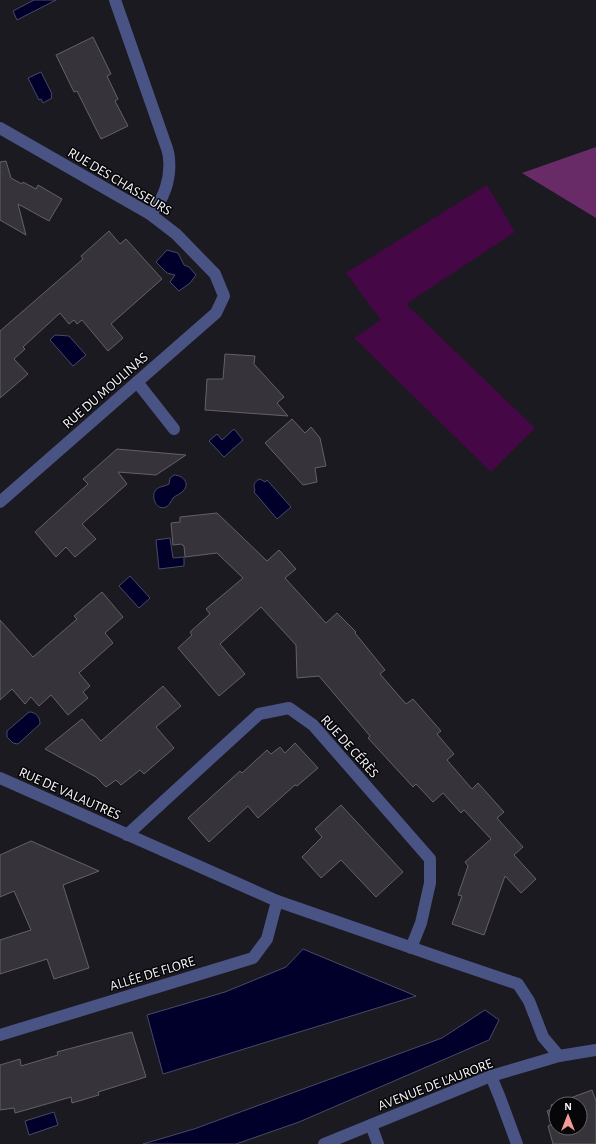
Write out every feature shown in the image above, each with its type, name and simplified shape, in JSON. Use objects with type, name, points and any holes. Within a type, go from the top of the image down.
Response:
[{"type":"street","points":[[115,0],[169,158],[169,179],[163,198],[150,214]]},
{"type":"street","name":"RUE DES CHASSEURS","points":[[0,128],[150,214],[176,234],[215,274],[224,296]]},
{"type":"street","name":"RUE DU MOULINAS","points":[[0,502],[216,313],[224,296]]},
{"type":"street","points":[[137,382],[174,429]]},
{"type":"street","name":"RUE DE CÉRÈS","points":[[127,835],[259,714],[288,708],[313,726],[430,859],[430,883],[421,923],[411,948]]},
{"type":"street","name":"RUE DE VALAUTRES","points":[[0,778],[277,901],[518,984],[528,1001],[543,1037],[559,1056]]},
{"type":"street","name":"ALLÉE DE FLORE","points":[[0,1035],[253,958],[267,939],[277,901]]},
{"type":"street","name":"AVENUE DE L'AURORE","points":[[324,1144],[491,1076],[559,1056],[596,1050]]},
{"type":"street","points":[[491,1076],[517,1144]]},
{"type":"street","points":[[371,1125],[378,1144]]},
{"type":"shaded area","points":[[596,147],[596,218],[522,173]]},
{"type":"shaded area","points":[[487,185],[515,232],[406,304],[535,428],[491,472],[354,338],[381,320],[346,273]]},
{"type":"water","points":[[34,0],[56,0],[17,20],[13,11]]},
{"type":"water","points":[[41,72],[52,94],[52,98],[43,103],[41,99],[39,100],[28,78]]},
{"type":"water","points":[[167,250],[178,253],[184,265],[189,267],[196,275],[190,283],[179,291],[170,282],[175,275],[167,273],[156,262]]},
{"type":"water","points":[[55,335],[69,336],[86,355],[73,366],[50,340]]},
{"type":"water","points":[[234,429],[243,440],[224,457],[209,441],[217,434],[222,440]]},
{"type":"water","points":[[174,475],[180,476],[186,482],[185,488],[173,498],[169,505],[163,508],[160,507],[154,500],[155,491],[159,487],[169,484],[170,478]]},
{"type":"water","points":[[260,479],[265,482],[267,480],[291,507],[277,519],[254,492],[254,484]]},
{"type":"water","points":[[170,538],[173,558],[184,557],[184,566],[159,569],[156,540]]},
{"type":"water","points":[[130,576],[150,598],[139,608],[119,586]]},
{"type":"water","points":[[29,712],[37,715],[40,724],[18,744],[13,743],[7,737],[7,731]]},
{"type":"water","points":[[303,949],[416,996],[163,1074],[147,1015],[225,992],[286,967]]},
{"type":"water","points":[[485,1010],[499,1020],[489,1040],[299,1122],[236,1144],[143,1144],[194,1129],[442,1038]]},
{"type":"water","points":[[54,1112],[58,1125],[29,1135],[25,1121]]},
{"type":"building","points":[[93,37],[111,74],[107,76],[118,99],[115,101],[128,126],[101,139],[77,91],[74,92],[56,55]]},
{"type":"building","points":[[6,161],[11,178],[36,189],[38,185],[62,199],[49,221],[18,204],[26,235],[0,220],[0,162]]},
{"type":"building","points":[[109,231],[120,244],[126,239],[162,279],[111,324],[123,338],[108,351],[82,320],[77,324],[74,320],[69,324],[60,313],[23,347],[25,349],[14,359],[28,374],[0,398],[0,331],[83,259],[81,256]]},
{"type":"building","points":[[225,354],[255,356],[254,364],[284,397],[277,403],[288,416],[205,410],[207,379],[223,379]]},
{"type":"building","points":[[292,419],[305,433],[311,427],[320,438],[326,466],[315,468],[317,482],[303,485],[265,443]]},
{"type":"building","points":[[117,449],[186,455],[156,475],[118,472],[127,484],[82,524],[96,539],[75,557],[66,547],[56,557],[35,532],[88,484],[83,479]]},
{"type":"building","points":[[217,513],[267,561],[279,550],[296,569],[285,578],[326,623],[337,613],[356,632],[355,633],[385,670],[380,674],[406,704],[413,699],[441,731],[437,734],[454,754],[447,760],[472,789],[478,783],[504,812],[497,818],[523,847],[514,855],[536,879],[521,893],[505,876],[484,935],[452,924],[462,896],[458,895],[468,866],[465,862],[491,839],[464,810],[461,813],[443,793],[433,802],[416,784],[413,787],[368,738],[370,736],[319,676],[297,678],[296,645],[261,607],[220,644],[245,674],[219,696],[178,648],[192,635],[190,632],[210,614],[206,609],[243,578],[217,553],[185,557],[184,546],[182,544],[173,545],[171,523],[180,522],[180,517]]},
{"type":"building","points":[[102,592],[123,617],[105,633],[113,643],[79,673],[90,686],[83,692],[88,698],[68,715],[51,695],[39,706],[31,697],[25,704],[12,689],[0,700],[0,620],[33,657],[77,619],[74,616]]},
{"type":"building","points":[[163,686],[181,706],[156,727],[174,748],[144,774],[140,770],[121,785],[116,780],[106,787],[96,777],[45,749],[82,719],[101,741]]},
{"type":"building","points":[[295,743],[318,768],[297,786],[295,785],[258,818],[248,806],[209,842],[188,818],[240,771],[242,773],[267,750],[271,754],[280,747],[285,753]]},
{"type":"building","points":[[341,805],[403,872],[376,897],[341,860],[321,878],[302,857],[322,837],[315,829]]},
{"type":"building","points":[[31,841],[99,871],[63,885],[89,968],[54,979],[47,959],[0,974],[0,940],[31,930],[14,891],[0,897],[0,855]]},
{"type":"building","points":[[132,1032],[146,1077],[98,1092],[99,1095],[72,1103],[71,1097],[15,1113],[14,1108],[0,1110],[0,1065],[20,1059],[21,1066],[58,1055],[57,1052]]},
{"type":"building","points":[[592,1090],[596,1101],[596,1144],[553,1144],[551,1136],[588,1136],[588,1096],[576,1096]]}]
